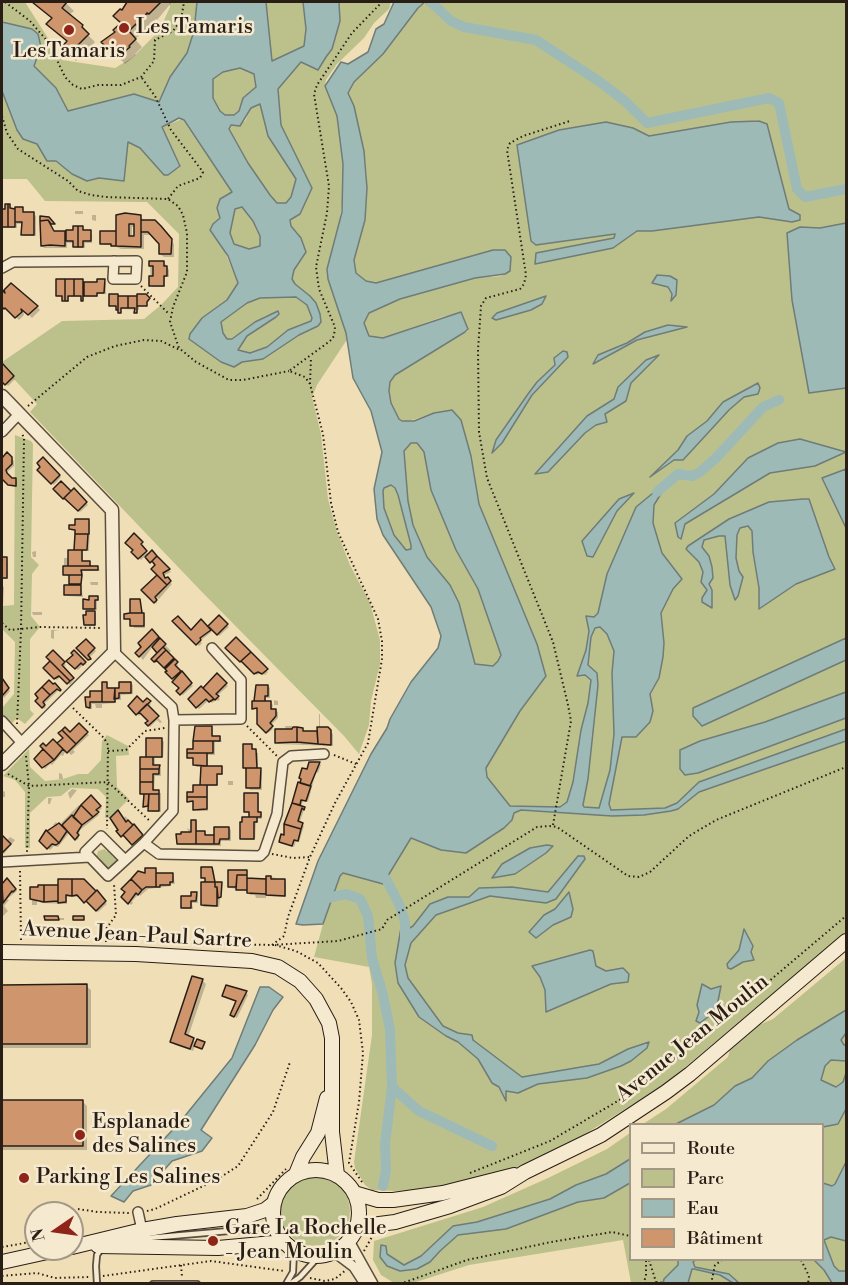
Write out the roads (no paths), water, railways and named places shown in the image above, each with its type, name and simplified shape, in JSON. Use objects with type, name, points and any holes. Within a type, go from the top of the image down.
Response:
[{"type":"main road","name":"Avenue Jean Moulin","points":[[356,1227],[395,1222],[450,1206],[501,1187],[525,1172],[601,1135],[666,1092],[846,941]]},
{"type":"main road","name":"Avenue Jean-Paul Sartre","points":[[2,951],[136,954],[252,961],[278,967],[300,981],[316,999],[329,1023],[333,1053],[332,1132],[337,1175]]},
{"type":"main road","name":"Avenue Jean-Paul Sartre","points":[[296,1174],[303,1157],[318,1133],[332,1082]]},
{"type":"main road","points":[[310,1170],[324,1170],[337,1175],[350,1186],[361,1191],[356,1227],[349,1241],[334,1252],[319,1256],[306,1255],[289,1246],[275,1227],[274,1203],[282,1186],[296,1174],[310,1170]]},
{"type":"main road","name":"Avenue Jean Moulin","points":[[361,1191],[378,1200],[423,1196],[525,1172]]},
{"type":"main road","points":[[84,1244],[142,1230],[247,1216],[264,1210],[274,1203]]},
{"type":"main road","points":[[84,1246],[218,1248],[289,1246]]},
{"type":"main road","points":[[2,1262],[24,1257]]},
{"type":"street","points":[[2,268],[13,262],[114,261],[137,261],[136,279],[114,279],[114,261]]},
{"type":"street","points":[[2,396],[17,416],[112,510],[114,652],[172,707],[174,724],[172,811],[144,843],[108,876],[84,852],[101,836],[125,860]]},
{"type":"street","points":[[2,432],[17,416]]},
{"type":"street","points":[[174,724],[241,719],[242,680],[212,648]]},
{"type":"street","points":[[2,764],[19,739],[114,652]]},
{"type":"street","points":[[2,721],[19,739]]},
{"type":"street","points":[[144,843],[159,854],[260,855],[264,852],[280,804],[283,762],[291,756],[324,754]]},
{"type":"street","points":[[2,862],[90,857]]},
{"type":"street","points":[[138,1212],[142,1230]]},
{"type":"street","points":[[349,1241],[365,1284]]},
{"type":"street","points":[[334,1252],[355,1261],[373,1284]]},
{"type":"lane","points":[[84,1245],[275,1227]]},
{"type":"lane","points":[[97,1284],[97,1255],[103,1246]]},
{"type":"lane","points":[[287,1284],[293,1272],[289,1246]]},
{"type":"lane","points":[[287,1284],[302,1275],[319,1256]]},
{"type":"lane","points":[[153,1284],[197,1284]]},
{"type":"water","points":[[197,2],[266,2],[272,61],[304,46],[306,29],[303,2],[339,2],[340,21],[332,49],[318,70],[301,62],[278,89],[281,125],[312,188],[300,214],[290,220],[306,252],[294,270],[292,279],[316,303],[321,322],[263,359],[242,362],[234,367],[221,362],[189,339],[202,318],[227,300],[238,283],[228,256],[210,230],[220,218],[217,208],[220,199],[232,192],[184,120],[179,118],[162,127],[180,166],[168,175],[164,175],[140,148],[128,142],[124,181],[99,178],[87,181],[72,174],[56,161],[47,161],[37,144],[23,139],[17,130],[2,91],[2,22],[32,29],[38,34],[41,47],[34,66],[56,88],[68,111],[134,94],[159,102],[170,77],[187,53],[194,31]],"holes":[[[240,68],[254,74],[256,87],[243,98],[239,111],[234,115],[225,115],[220,111],[213,98],[213,79],[223,72]],[[260,104],[268,136],[296,179],[291,197],[286,203],[277,203],[270,195],[248,163],[229,129],[231,125],[240,126],[251,108]],[[242,207],[253,221],[260,236],[260,246],[249,249],[234,244],[230,233],[235,209]],[[296,297],[307,305],[311,321],[288,330],[267,347],[250,353],[238,350],[247,336],[276,317],[279,314],[278,311],[255,322],[232,339],[227,339],[223,333],[221,322],[247,303],[260,298]]]},
{"type":"water","points":[[394,2],[425,2],[383,54],[354,82],[348,93],[354,106],[364,151],[367,188],[365,220],[354,260],[356,273],[366,281],[376,283],[493,250],[505,250],[511,257],[510,271],[505,274],[475,278],[400,299],[369,313],[364,323],[369,336],[383,338],[461,312],[468,329],[395,375],[390,382],[389,391],[391,403],[402,421],[414,421],[434,413],[452,410],[461,420],[471,456],[479,504],[537,644],[546,676],[520,711],[486,768],[487,777],[510,806],[560,807],[567,802],[573,782],[591,680],[585,675],[577,676],[586,650],[589,631],[586,616],[594,617],[598,613],[607,574],[636,507],[670,479],[654,505],[653,523],[662,553],[682,579],[673,589],[661,613],[663,657],[659,678],[650,694],[653,711],[650,722],[636,737],[622,737],[609,804],[611,810],[665,808],[677,803],[699,782],[846,729],[846,741],[699,792],[678,809],[671,811],[612,816],[521,810],[514,813],[512,820],[504,828],[466,853],[441,850],[411,838],[383,884],[343,873],[323,924],[303,925],[296,924],[318,861],[390,719],[411,682],[438,648],[441,636],[431,607],[383,535],[377,519],[374,489],[382,452],[371,411],[353,378],[346,333],[328,279],[327,269],[342,212],[343,164],[337,116],[325,86],[341,62],[348,64],[368,52],[376,29],[384,24]],"holes":[[[411,443],[417,443],[424,452],[431,490],[456,550],[478,589],[501,655],[493,666],[475,664],[459,603],[450,585],[427,557],[413,525],[408,501],[404,451]],[[391,485],[398,495],[411,549],[406,550],[394,535],[384,508],[383,491]],[[600,627],[607,634],[614,651],[612,673],[614,734],[610,770],[599,808],[583,805],[598,685],[597,673],[588,665],[591,637],[595,628]]]},
{"type":"water","points":[[425,2],[432,2],[437,12]]},
{"type":"water","points":[[759,121],[767,124],[789,209],[800,215],[800,220],[792,222],[759,217],[637,231],[613,248],[535,264],[536,253],[614,238],[615,234],[536,245],[531,241],[517,145],[559,130],[606,122],[633,128],[649,136],[731,122]]},
{"type":"water","points":[[846,223],[846,388],[809,393],[792,300],[787,233],[800,227],[820,228]]},
{"type":"water","points":[[657,275],[670,276],[677,280],[676,295],[671,301],[672,294],[668,287],[652,283]]},
{"type":"water","points":[[546,296],[542,304],[531,310],[496,320],[492,318],[497,313]]},
{"type":"water","points":[[668,325],[687,327],[637,340],[593,364],[598,355],[627,343],[645,332]]},
{"type":"water","points":[[563,351],[567,352],[568,357],[532,395],[502,443],[492,453],[496,440],[528,394],[555,365],[554,358]]},
{"type":"water","points":[[659,355],[631,383],[626,401],[605,414],[607,422],[596,425],[585,433],[548,472],[535,474],[587,416],[614,399],[618,387],[646,360]]},
{"type":"water","points":[[758,383],[760,388],[758,394],[744,397],[729,410],[683,460],[674,460],[650,477],[678,450],[687,436],[707,421],[723,402]]},
{"type":"water","points":[[800,439],[846,452],[815,466],[770,473],[685,524],[681,539],[678,537],[675,523],[714,494],[748,458],[778,443]]},
{"type":"water","points":[[846,469],[846,528],[822,478]]},
{"type":"water","points":[[634,493],[617,511],[593,557],[587,556],[582,541],[619,499]]},
{"type":"water","points":[[809,499],[835,569],[796,584],[759,609],[759,588],[752,531],[748,526],[740,528],[737,535],[736,558],[743,577],[735,600],[730,585],[725,536],[704,540],[702,547],[709,556],[712,567],[713,578],[709,584],[712,590],[712,608],[702,602],[707,590],[701,582],[703,572],[699,562],[686,549],[688,546],[729,519],[769,502]]},
{"type":"water","points":[[846,638],[846,660],[702,726],[693,716],[693,708]]},
{"type":"water","points":[[846,692],[846,718],[698,773],[685,775],[680,769],[680,750],[700,741],[765,722]]},
{"type":"water","points":[[553,846],[515,874],[492,878],[502,864],[530,848]]},
{"type":"water","points":[[578,856],[584,856],[585,859],[556,899],[546,903],[490,896],[436,915],[411,943],[405,965],[408,978],[443,1026],[458,1033],[472,1035],[473,1040],[522,1077],[599,1064],[628,1049],[649,1042],[647,1048],[621,1066],[587,1078],[538,1084],[518,1093],[506,1091],[506,1101],[499,1087],[492,1083],[478,1059],[458,1042],[419,1017],[398,983],[395,963],[402,922],[408,929],[430,904],[448,897],[469,897],[479,888],[512,887],[548,892]]},
{"type":"water","points":[[569,892],[573,909],[571,917],[553,925],[536,938],[529,932],[544,915],[555,909]]},
{"type":"water","points":[[744,929],[753,946],[751,952],[754,960],[743,962],[731,969],[728,968],[727,964],[739,950]]},
{"type":"water","points":[[593,951],[596,966],[606,971],[623,968],[629,974],[628,982],[611,984],[546,1012],[545,990],[532,966]]},
{"type":"water","points":[[702,984],[711,989],[721,986],[716,1011],[700,1023],[696,1021]]},
{"type":"water","points":[[260,987],[269,987],[283,997],[201,1130],[212,1138],[202,1151],[172,1161],[151,1185],[133,1191],[124,1202],[111,1196],[180,1122],[232,1058]]},
{"type":"water","points":[[846,1010],[846,1033],[841,1040],[846,1045],[846,1061],[831,1060],[825,1066],[821,1080],[836,1087],[843,1082],[846,1073],[846,1109],[838,1124],[824,1127],[824,1123],[678,1123],[714,1105],[735,1086],[752,1078],[768,1061]]},
{"type":"water","points":[[629,1160],[629,1184],[604,1198],[578,1202],[506,1229],[458,1235],[430,1262],[417,1269],[400,1271],[387,1266],[380,1257],[381,1245],[386,1246],[387,1254],[404,1265],[421,1256],[453,1226],[477,1222],[550,1199],[576,1185],[606,1174]]},
{"type":"water","points":[[846,1162],[846,1241],[831,1237],[824,1240],[824,1183],[832,1186]]},
{"type":"water","points":[[824,1240],[834,1266],[839,1271],[846,1271],[846,1283],[832,1283],[815,1261],[824,1261]]},
{"type":"water","points":[[678,1261],[694,1261],[695,1267],[729,1274],[739,1283],[733,1283],[720,1275],[692,1269],[688,1283],[663,1283],[678,1265]]},
{"type":"waterway","points":[[431,2],[451,21],[464,27],[536,40],[600,82],[625,101],[647,123],[769,98],[779,103],[797,189],[805,197],[846,189]]},
{"type":"waterway","points":[[657,492],[678,474],[692,476],[700,472],[763,407],[779,400]]},
{"type":"waterway","points":[[374,871],[386,879],[399,904],[405,922],[405,938]]},
{"type":"waterway","points":[[321,898],[346,894],[360,899],[368,916],[372,958],[390,1029],[392,1087]]},
{"type":"waterway","points":[[383,1186],[386,1170],[385,1144],[392,1087],[419,1111],[492,1146]]},
{"type":"place","name":"Les Tamaris","points":[[124,28]]},
{"type":"place","name":"LesTamaris","points":[[69,30]]},
{"type":"place","name":"Esplanade des Salines","points":[[80,1135]]},
{"type":"place","name":"Parking Les Salines","points":[[24,1178]]},
{"type":"place","name":"Gare La Rochelle - Jean Moulin","points":[[213,1241]]}]
